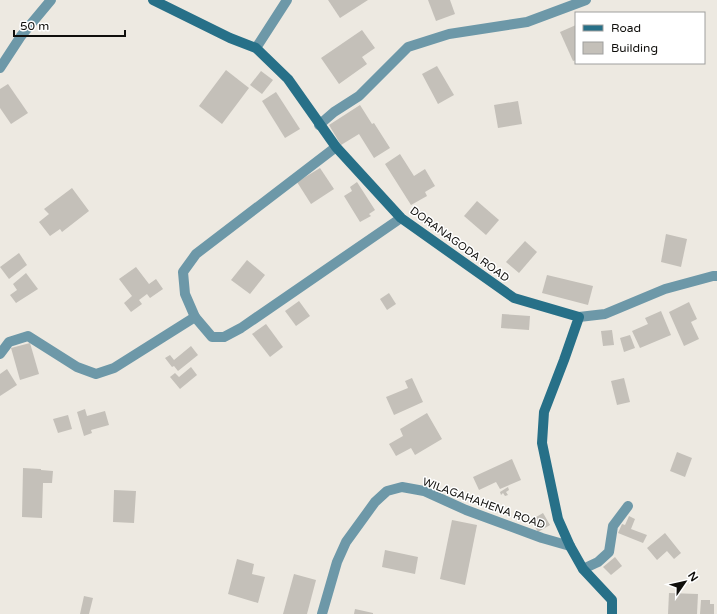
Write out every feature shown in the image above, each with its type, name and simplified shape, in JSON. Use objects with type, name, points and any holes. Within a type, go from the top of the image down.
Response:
[{"type":"street","points":[[0,68],[21,36],[51,0]]},
{"type":"street","points":[[153,0],[230,38],[256,48],[287,0]]},
{"type":"street","points":[[319,125],[334,112],[359,96],[408,47],[449,34],[527,22],[586,0]]},
{"type":"street","name":"DORANAGODA ROAD","points":[[256,48],[288,79],[336,148],[401,218],[514,298],[579,316]]},
{"type":"street","points":[[336,148],[196,254],[183,272],[185,294],[195,317],[212,337],[224,337],[241,328],[401,218]]},
{"type":"street","points":[[612,614],[612,600],[584,569],[570,546],[558,519],[542,443],[544,412],[579,316],[605,314],[665,289],[717,276]]},
{"type":"street","points":[[0,354],[9,342],[28,336],[77,368],[96,374],[114,368],[195,317]]},
{"type":"street","name":"WILAGAHAHENA ROAD","points":[[322,614],[336,562],[346,542],[375,502],[388,491],[402,487],[424,491],[466,510],[542,538],[570,546]]},
{"type":"street","points":[[584,569],[598,562],[609,552],[613,526],[628,506]]},
{"type":"building","points":[[328,0],[368,0],[340,18]]},
{"type":"building","points":[[428,0],[450,0],[455,14],[436,21]]},
{"type":"building","points":[[575,25],[575,60],[573,61],[560,32]]},
{"type":"building","points":[[362,30],[375,48],[362,57],[367,64],[339,84],[321,58]]},
{"type":"building","points":[[437,66],[454,95],[438,104],[422,74]]},
{"type":"building","points":[[226,70],[249,88],[222,124],[199,106]]},
{"type":"building","points":[[261,71],[273,80],[262,94],[250,85]]},
{"type":"building","points":[[8,84],[28,113],[11,124],[0,108],[0,89]]},
{"type":"building","points":[[276,92],[300,129],[285,138],[262,101]]},
{"type":"building","points":[[518,101],[522,124],[498,128],[494,105]]},
{"type":"building","points":[[360,105],[390,148],[374,158],[359,134],[341,145],[329,125]]},
{"type":"building","points":[[400,154],[414,176],[425,169],[435,186],[425,192],[427,196],[411,205],[385,164]]},
{"type":"building","points":[[320,168],[334,189],[311,204],[297,182]]},
{"type":"building","points":[[357,182],[375,210],[369,214],[371,216],[360,222],[344,196],[352,191],[350,187]]},
{"type":"building","points":[[72,188],[89,211],[62,232],[60,229],[50,236],[39,222],[49,214],[44,209]]},
{"type":"building","points":[[477,201],[499,220],[486,235],[464,216]]},
{"type":"building","points":[[666,234],[687,239],[681,267],[661,262]]},
{"type":"building","points":[[525,241],[537,252],[519,273],[506,262]]},
{"type":"building","points":[[19,253],[27,265],[9,279],[0,267]]},
{"type":"building","points":[[247,260],[265,275],[250,294],[231,280]]},
{"type":"building","points":[[136,267],[149,284],[156,279],[163,289],[150,298],[147,294],[139,300],[142,304],[131,312],[124,303],[132,296],[119,279]]},
{"type":"building","points":[[26,273],[38,289],[16,303],[10,295],[17,290],[13,284]]},
{"type":"building","points":[[547,275],[593,286],[588,305],[542,293]]},
{"type":"building","points":[[389,293],[396,304],[387,310],[380,299]]},
{"type":"building","points":[[299,301],[310,316],[296,326],[285,311]]},
{"type":"building","points":[[689,302],[697,319],[691,322],[699,339],[684,346],[669,312]]},
{"type":"building","points":[[661,311],[671,335],[640,348],[632,331],[648,324],[645,318]]},
{"type":"building","points":[[502,314],[530,316],[529,330],[501,328]]},
{"type":"building","points":[[266,324],[283,347],[270,357],[252,334]]},
{"type":"building","points":[[612,330],[614,345],[603,346],[601,331]]},
{"type":"building","points":[[630,335],[635,348],[624,352],[620,338]]},
{"type":"building","points":[[30,343],[39,374],[20,380],[11,348]]},
{"type":"building","points":[[191,346],[198,355],[178,371],[174,366],[172,367],[165,358],[170,355],[174,360]]},
{"type":"building","points":[[191,367],[197,375],[180,389],[170,377],[175,373],[179,377]]},
{"type":"building","points":[[7,369],[17,385],[0,396],[0,374]]},
{"type":"building","points":[[412,378],[423,402],[394,415],[386,397],[408,388],[405,381]]},
{"type":"building","points":[[624,378],[630,402],[617,405],[611,381]]},
{"type":"building","points":[[85,409],[87,416],[105,411],[109,425],[91,430],[92,433],[84,436],[77,412]]},
{"type":"building","points":[[427,413],[442,439],[415,455],[411,448],[396,456],[389,444],[403,436],[400,429]]},
{"type":"building","points":[[68,415],[72,429],[58,433],[53,419]]},
{"type":"building","points":[[677,452],[692,458],[685,477],[670,471]]},
{"type":"building","points":[[512,459],[521,480],[500,489],[496,482],[479,490],[473,477]]},
{"type":"building","points":[[23,468],[53,471],[52,483],[43,483],[42,518],[22,517]]},
{"type":"building","points":[[508,487],[509,490],[506,492],[508,495],[505,496],[503,493],[501,495],[500,492]]},
{"type":"building","points":[[114,490],[136,491],[134,523],[113,522]]},
{"type":"building","points":[[543,513],[550,525],[538,532],[531,520]]},
{"type":"building","points":[[629,516],[635,519],[631,529],[647,535],[643,543],[618,533],[622,524],[625,525]]},
{"type":"building","points":[[452,520],[477,525],[465,585],[440,579]]},
{"type":"building","points":[[665,533],[681,553],[674,559],[667,551],[657,560],[647,548]]},
{"type":"building","points":[[385,550],[418,557],[415,574],[382,567]]},
{"type":"building","points":[[615,557],[622,566],[611,575],[603,567]]},
{"type":"building","points":[[237,559],[254,564],[252,574],[265,577],[258,603],[228,594]]},
{"type":"building","points":[[294,574],[316,580],[307,614],[283,614]]},
{"type":"building","points":[[669,593],[698,594],[697,614],[668,614]]},
{"type":"building","points":[[84,596],[93,598],[89,614],[80,614]]},
{"type":"building","points":[[701,600],[710,600],[710,604],[714,604],[714,614],[700,614]]},
{"type":"building","points":[[355,609],[373,613],[373,614],[354,614]]}]
